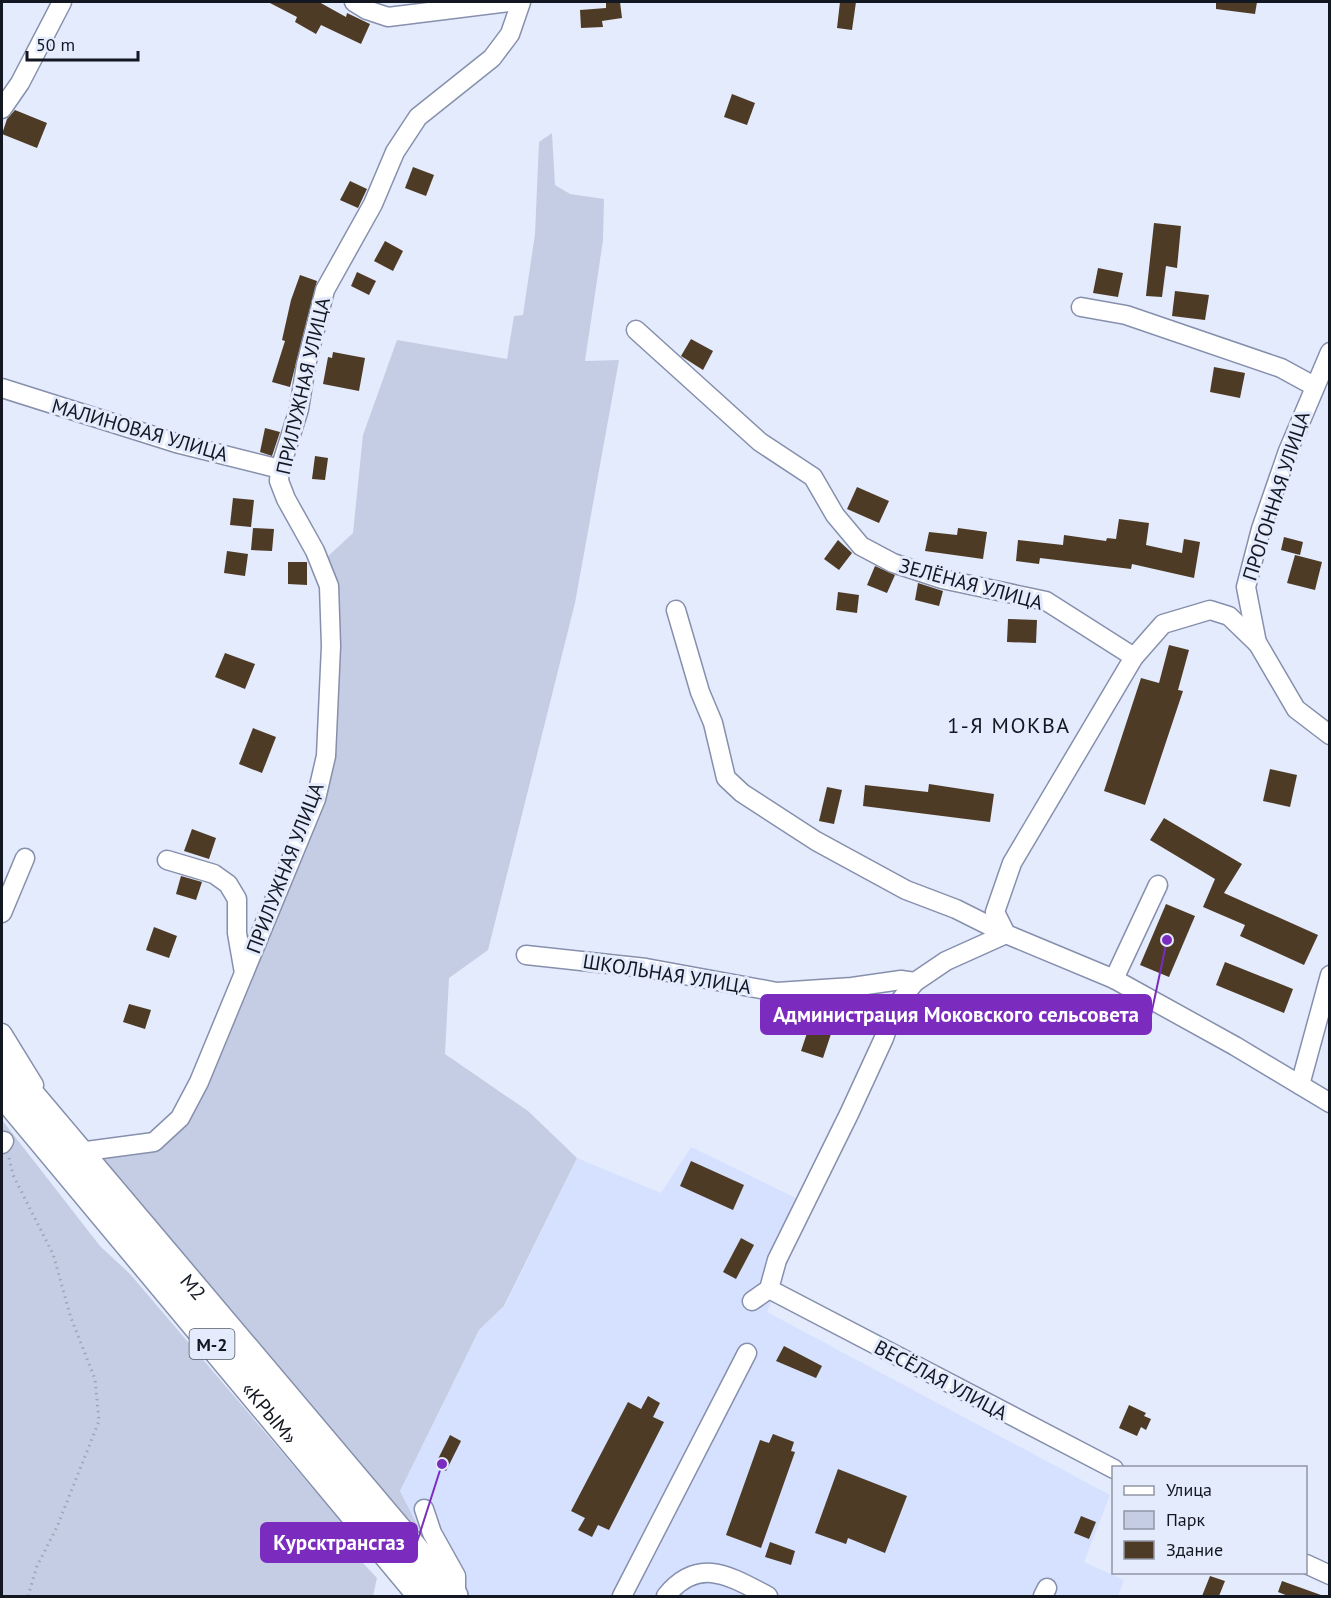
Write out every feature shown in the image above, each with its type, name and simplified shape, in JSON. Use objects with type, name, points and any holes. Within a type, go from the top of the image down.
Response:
[{"type":"highway","name":"М2","points":[[2,1061],[455,1596]]},
{"type":"highway","name":"«КРЫМ»","points":[[2,1092],[422,1596]]},
{"type":"street","points":[[2,109],[20,83],[62,2]]},
{"type":"street","points":[[354,2],[367,10],[388,16],[510,2]]},
{"type":"street","name":"ПРИЛУЖНАЯ УЛИЦА","points":[[79,1152],[154,1142],[180,1118],[199,1082],[316,799],[326,756],[330,646],[329,585],[315,551],[285,499],[279,481],[280,469],[299,409],[306,365],[325,290],[373,204],[396,152],[418,117],[492,58],[510,34],[521,2]]},
{"type":"street","points":[[1081,306],[1126,315],[1281,368],[1314,386]]},
{"type":"street","name":"ЗЕЛЁНАЯ УЛИЦА","points":[[636,330],[760,442],[813,477],[836,515],[861,546],[893,563],[942,579],[1046,601],[1134,657]]},
{"type":"street","name":"ПРОГОННАЯ УЛИЦА","points":[[1258,644],[1246,587],[1261,529],[1314,386],[1329,352]]},
{"type":"street","name":"МАЛИНОВАЯ УЛИЦА","points":[[2,388],[176,443],[280,469]]},
{"type":"street","points":[[676,610],[700,692],[713,723],[726,778],[742,793],[816,841],[906,890],[956,909],[1006,934],[1114,979],[1329,1103]]},
{"type":"street","points":[[1006,934],[995,912],[1012,863],[1134,657],[1163,624],[1210,610],[1230,616],[1258,644],[1296,709],[1329,735]]},
{"type":"street","points":[[2,913],[25,858]]},
{"type":"street","points":[[167,860],[214,874],[228,884],[237,899],[237,933],[244,973]]},
{"type":"street","points":[[1114,979],[1158,885]]},
{"type":"street","points":[[752,1301],[769,1288],[777,1260],[849,1114],[895,1007],[915,982],[946,961],[1006,934]]},
{"type":"street","name":"ШКОЛЬНАЯ УЛИЦА","points":[[526,955],[646,968],[777,992],[901,981],[915,982]]},
{"type":"street","points":[[1300,1086],[1329,975]]},
{"type":"street","points":[[2,1033],[42,1100],[41,1106]]},
{"type":"street","name":"ВЕСЁЛАЯ УЛИЦА","points":[[769,1288],[1112,1468]]},
{"type":"street","points":[[622,1596],[747,1353]]},
{"type":"street","points":[[424,1509],[432,1533],[456,1576],[455,1596]]},
{"type":"street","points":[[1307,1564],[1329,1575]]},
{"type":"street","points":[[666,1596],[674,1586],[689,1576],[715,1572],[768,1596]]},
{"type":"path","points":[[3,1142],[14,1175],[53,1254],[71,1318],[95,1379],[99,1421],[57,1527],[37,1566],[28,1596]]},
{"type":"shaded area","points":[[691,1147],[812,1206],[767,1312],[1110,1495],[1084,1562],[1124,1580],[1118,1596],[456,1596],[451,1591],[400,1491],[479,1330],[505,1306],[577,1158],[661,1193]]},
{"type":"green space","points":[[552,133],[555,185],[570,194],[604,199],[603,240],[585,361],[619,360],[575,603],[488,950],[449,978],[445,1054],[528,1111],[577,1158],[504,1306],[479,1330],[400,1491],[451,1591],[85,1154],[172,1137],[329,757],[323,561],[353,533],[363,435],[397,340],[507,359],[514,316],[523,315],[535,234],[539,142]]},
{"type":"green space","points":[[2,1120],[100,1246],[130,1274],[344,1525],[361,1561],[377,1578],[373,1596],[2,1596]]},
{"type":"building","points":[[268,2],[319,2],[346,17],[347,13],[370,24],[361,44],[321,25],[316,34],[295,22],[297,17]]},
{"type":"building","points":[[606,2],[620,2],[622,18],[602,21],[603,27],[581,28],[580,10],[606,8]]},
{"type":"building","points":[[840,2],[856,2],[852,30],[837,28]]},
{"type":"building","points":[[1216,2],[1257,2],[1255,14],[1216,9]]},
{"type":"building","points":[[732,94],[755,103],[747,125],[724,117]]},
{"type":"building","points":[[15,110],[47,123],[37,148],[2,134],[7,119]]},
{"type":"building","points":[[413,167],[434,175],[426,196],[405,188]]},
{"type":"building","points":[[350,181],[367,189],[358,208],[340,200]]},
{"type":"building","points":[[1154,223],[1181,226],[1177,268],[1166,266],[1162,297],[1146,296]]},
{"type":"building","points":[[385,241],[403,251],[393,271],[374,261]]},
{"type":"building","points":[[1098,268],[1123,273],[1118,297],[1093,293]]},
{"type":"building","points":[[357,272],[376,281],[369,295],[351,286]]},
{"type":"building","points":[[300,275],[317,281],[290,387],[272,382],[285,341],[282,340],[291,300]]},
{"type":"building","points":[[1175,291],[1209,295],[1205,320],[1172,316]]},
{"type":"building","points":[[691,339],[713,351],[703,370],[681,356]]},
{"type":"building","points":[[333,352],[365,358],[359,391],[323,384],[328,357],[332,358]]},
{"type":"building","points":[[1214,367],[1245,373],[1240,398],[1210,392]]},
{"type":"building","points":[[265,428],[280,432],[272,456],[260,452]]},
{"type":"building","points":[[315,456],[328,458],[325,480],[312,479]]},
{"type":"building","points":[[857,487],[889,501],[879,523],[847,509]]},
{"type":"building","points":[[233,498],[254,500],[251,527],[230,525]]},
{"type":"building","points":[[1119,519],[1149,523],[1146,545],[1182,553],[1184,539],[1200,542],[1194,578],[1132,564],[1131,569],[1040,558],[1039,564],[1016,561],[1018,540],[1063,545],[1064,535],[1106,541],[1107,538],[1116,539]]},
{"type":"building","points":[[253,528],[274,529],[272,551],[251,550]]},
{"type":"building","points":[[958,528],[987,532],[983,559],[925,551],[929,532],[957,535]]},
{"type":"building","points":[[1284,537],[1303,542],[1300,555],[1281,550]]},
{"type":"building","points":[[838,540],[852,553],[839,570],[824,559]]},
{"type":"building","points":[[227,551],[248,554],[245,576],[224,573]]},
{"type":"building","points":[[1295,555],[1322,562],[1315,590],[1287,583]]},
{"type":"building","points":[[288,562],[307,562],[307,585],[288,584]]},
{"type":"building","points":[[875,566],[895,575],[887,593],[867,585]]},
{"type":"building","points":[[918,583],[943,591],[939,606],[915,600]]},
{"type":"building","points":[[838,592],[859,595],[857,613],[836,610]]},
{"type":"building","points":[[1008,619],[1037,620],[1036,643],[1007,642]]},
{"type":"building","points":[[1169,645],[1189,650],[1178,690],[1183,691],[1145,805],[1104,791],[1141,678],[1159,683]]},
{"type":"building","points":[[225,653],[255,664],[245,689],[215,677]]},
{"type":"building","points":[[253,728],[276,737],[262,773],[239,764]]},
{"type":"building","points":[[1270,769],[1297,775],[1290,807],[1263,801]]},
{"type":"building","points":[[929,784],[994,794],[990,822],[863,806],[865,785],[928,792]]},
{"type":"building","points":[[827,787],[842,790],[834,824],[819,821]]},
{"type":"building","points":[[1164,818],[1242,864],[1224,893],[1318,935],[1304,965],[1240,936],[1245,925],[1203,907],[1215,879],[1150,840]]},
{"type":"building","points":[[192,829],[216,838],[209,859],[184,851]]},
{"type":"building","points":[[181,876],[202,882],[196,900],[176,894]]},
{"type":"building","points":[[1166,904],[1195,916],[1169,977],[1140,965]]},
{"type":"building","points":[[154,927],[177,936],[169,958],[146,950]]},
{"type":"building","points":[[1225,962],[1293,989],[1284,1013],[1216,985]]},
{"type":"building","points":[[129,1004],[151,1010],[145,1029],[123,1022]]},
{"type":"building","points":[[810,1024],[832,1031],[823,1058],[801,1051]]},
{"type":"building","points":[[691,1161],[744,1185],[733,1210],[680,1186]]},
{"type":"building","points":[[741,1238],[754,1245],[736,1279],[723,1272]]},
{"type":"building","points":[[784,1346],[822,1366],[816,1378],[776,1361]]},
{"type":"building","points":[[648,1396],[660,1403],[653,1417],[664,1422],[609,1530],[598,1525],[592,1537],[578,1530],[585,1518],[571,1511],[628,1402],[641,1409]]},
{"type":"building","points":[[1129,1405],[1146,1413],[1144,1416],[1151,1419],[1146,1430],[1141,1427],[1137,1436],[1119,1428]]},
{"type":"building","points":[[773,1434],[794,1442],[791,1451],[795,1452],[761,1548],[726,1535],[760,1440],[769,1443]]},
{"type":"building","points":[[450,1435],[461,1441],[446,1471],[435,1465]]},
{"type":"building","points":[[838,1469],[907,1496],[885,1553],[848,1538],[846,1544],[815,1533]]},
{"type":"building","points":[[1081,1516],[1096,1522],[1089,1539],[1074,1533]]},
{"type":"building","points":[[770,1542],[795,1551],[791,1565],[765,1557]]},
{"type":"building","points":[[1210,1576],[1225,1581],[1219,1596],[1202,1596]]},
{"type":"building","points":[[1282,1581],[1321,1595],[1288,1596],[1278,1592]]},
{"type":"place","name":"Администрация Моковского сельсовета","points":[[1167,940]]},
{"type":"place","name":"Курсктрансгаз","points":[[442,1464]]},
{"type":"district","name":"1-Я МОКВА","points":[[1009,725]]}]
